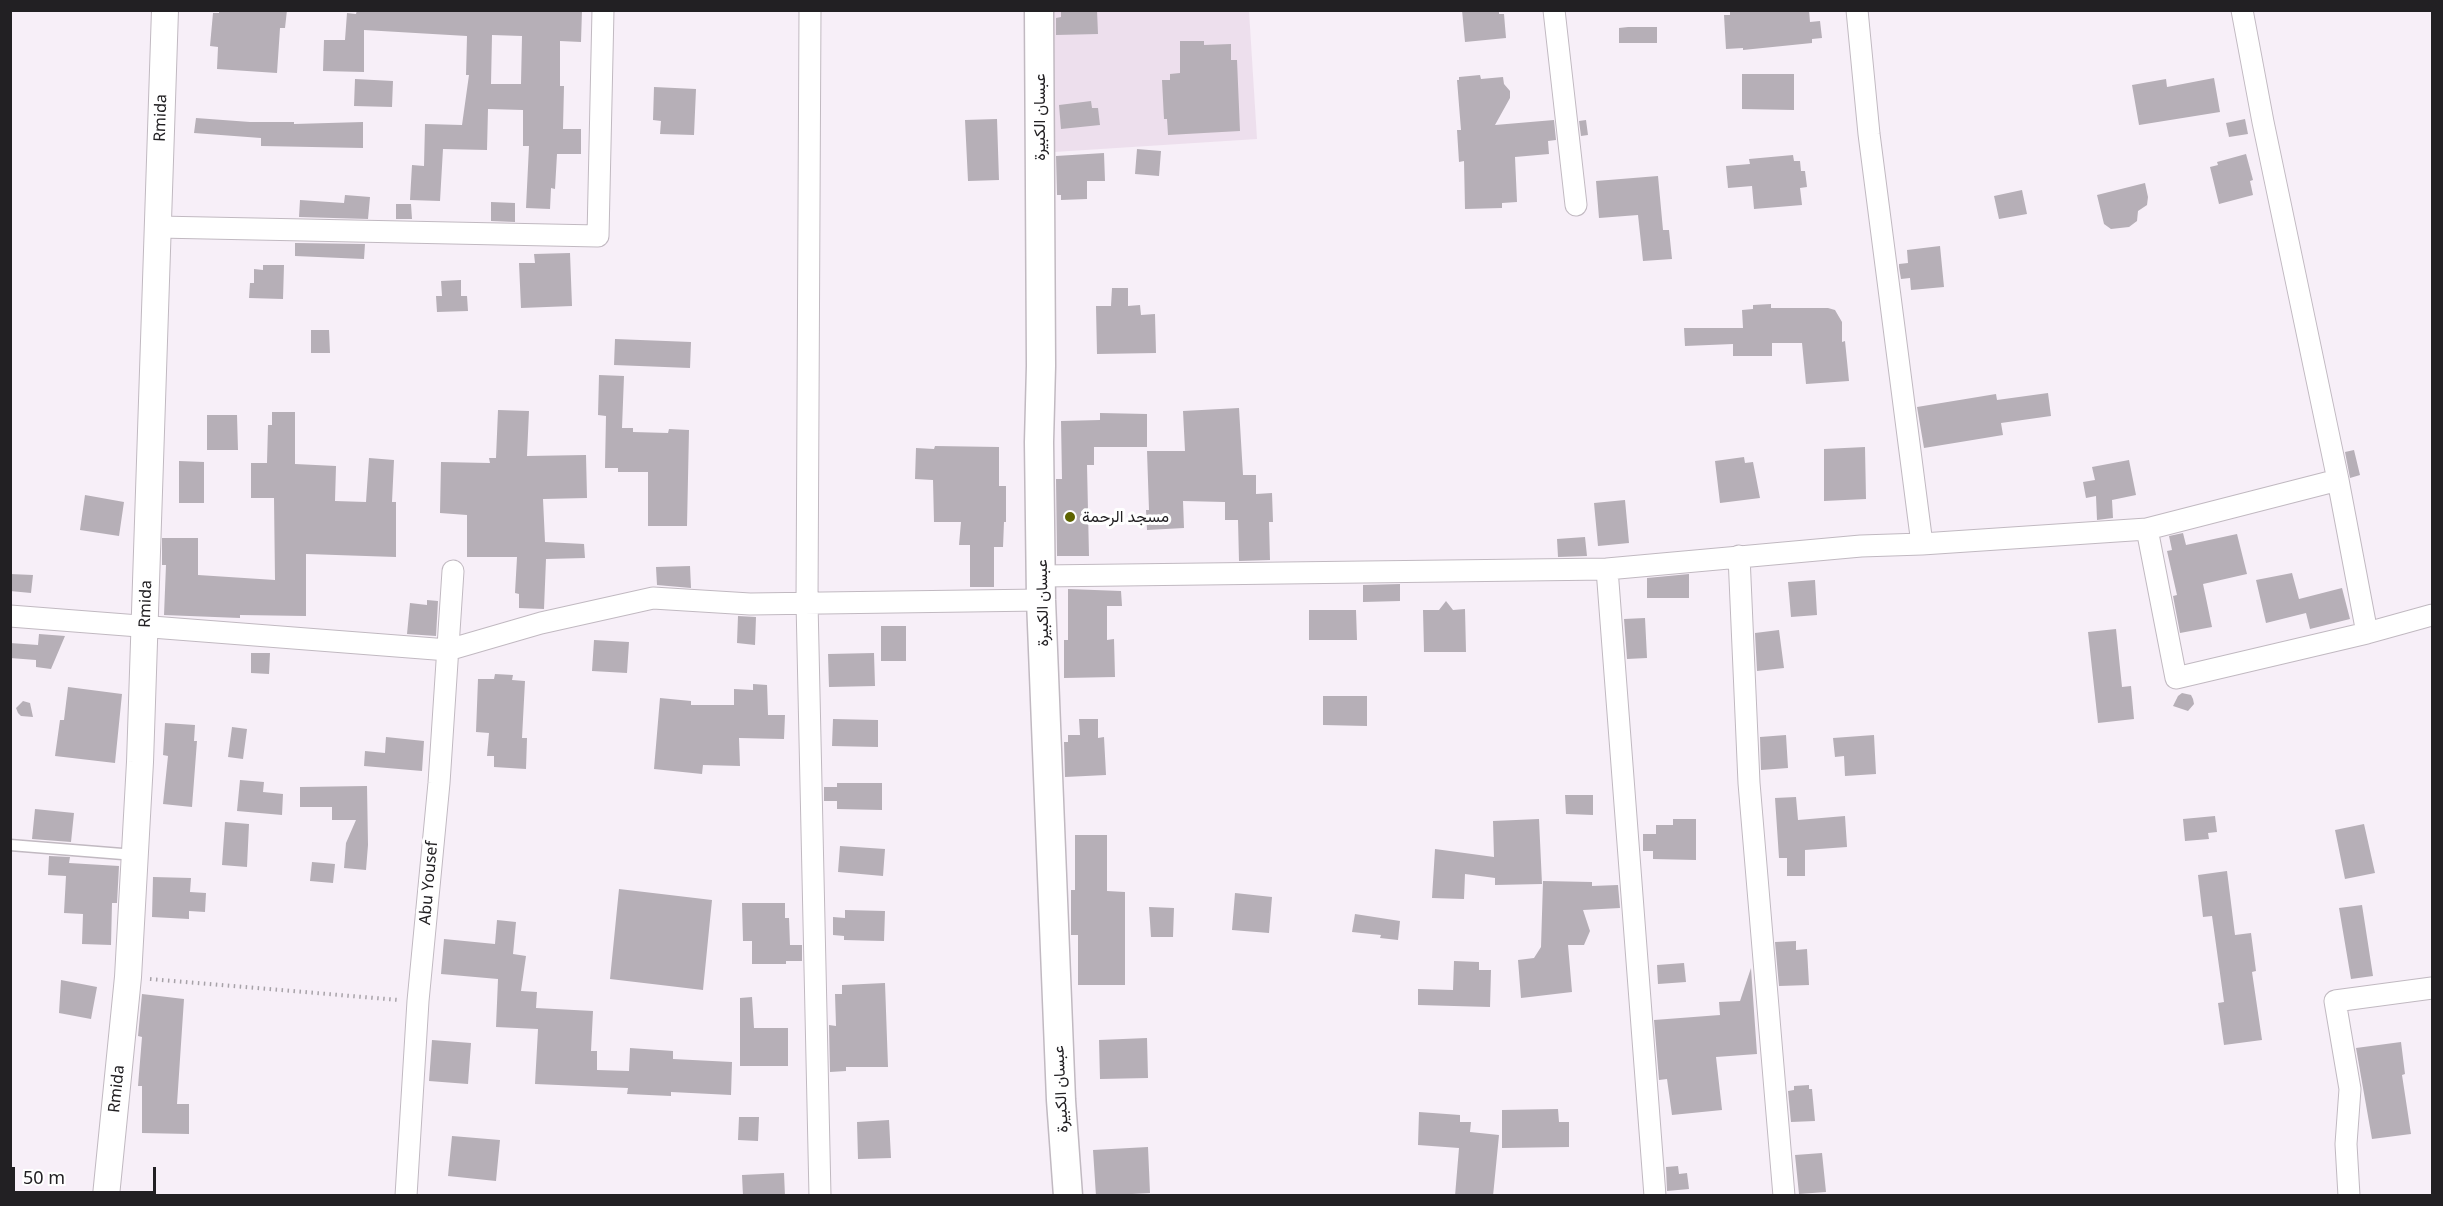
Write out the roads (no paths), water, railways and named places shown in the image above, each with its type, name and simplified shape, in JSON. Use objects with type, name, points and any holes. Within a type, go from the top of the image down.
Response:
[{"type":"main road","name":"عبسان الكبيرة","points":[[1039,10],[1041,366],[1039,442],[1042,588],[1061,1100],[1068,1196]]},
{"type":"street","name":"Rmida","points":[[106,1196],[128,977],[135,855],[146,626],[165,10]]},
{"type":"street","points":[[158,227],[598,236],[603,10]]},
{"type":"street","points":[[810,10],[807,602],[820,1196]]},
{"type":"street","points":[[1554,10],[1575,205]]},
{"type":"street","points":[[1857,10],[1869,134],[1922,544]]},
{"type":"street","points":[[2242,10],[2367,633]]},
{"type":"street","points":[[10,616],[448,650],[541,622],[653,598],[750,604],[1042,588],[1607,569],[1862,546],[2147,529],[2338,480]]},
{"type":"street","points":[[2147,529],[2176,678],[2433,615]]},
{"type":"street","points":[[1739,556],[1749,783],[1784,1196]]},
{"type":"street","points":[[1607,569],[1655,1196]]},
{"type":"street","name":"Abu Yousef","points":[[406,1196],[418,1001],[439,783],[453,571]]},
{"type":"street","points":[[2349,1196],[2346,1144],[2350,1089],[2335,1001],[2433,988]]},
{"type":"lane","points":[[10,845],[135,855]]},
{"type":"place","name":"مسجد الرحمة","points":[[1070,517]]}]
